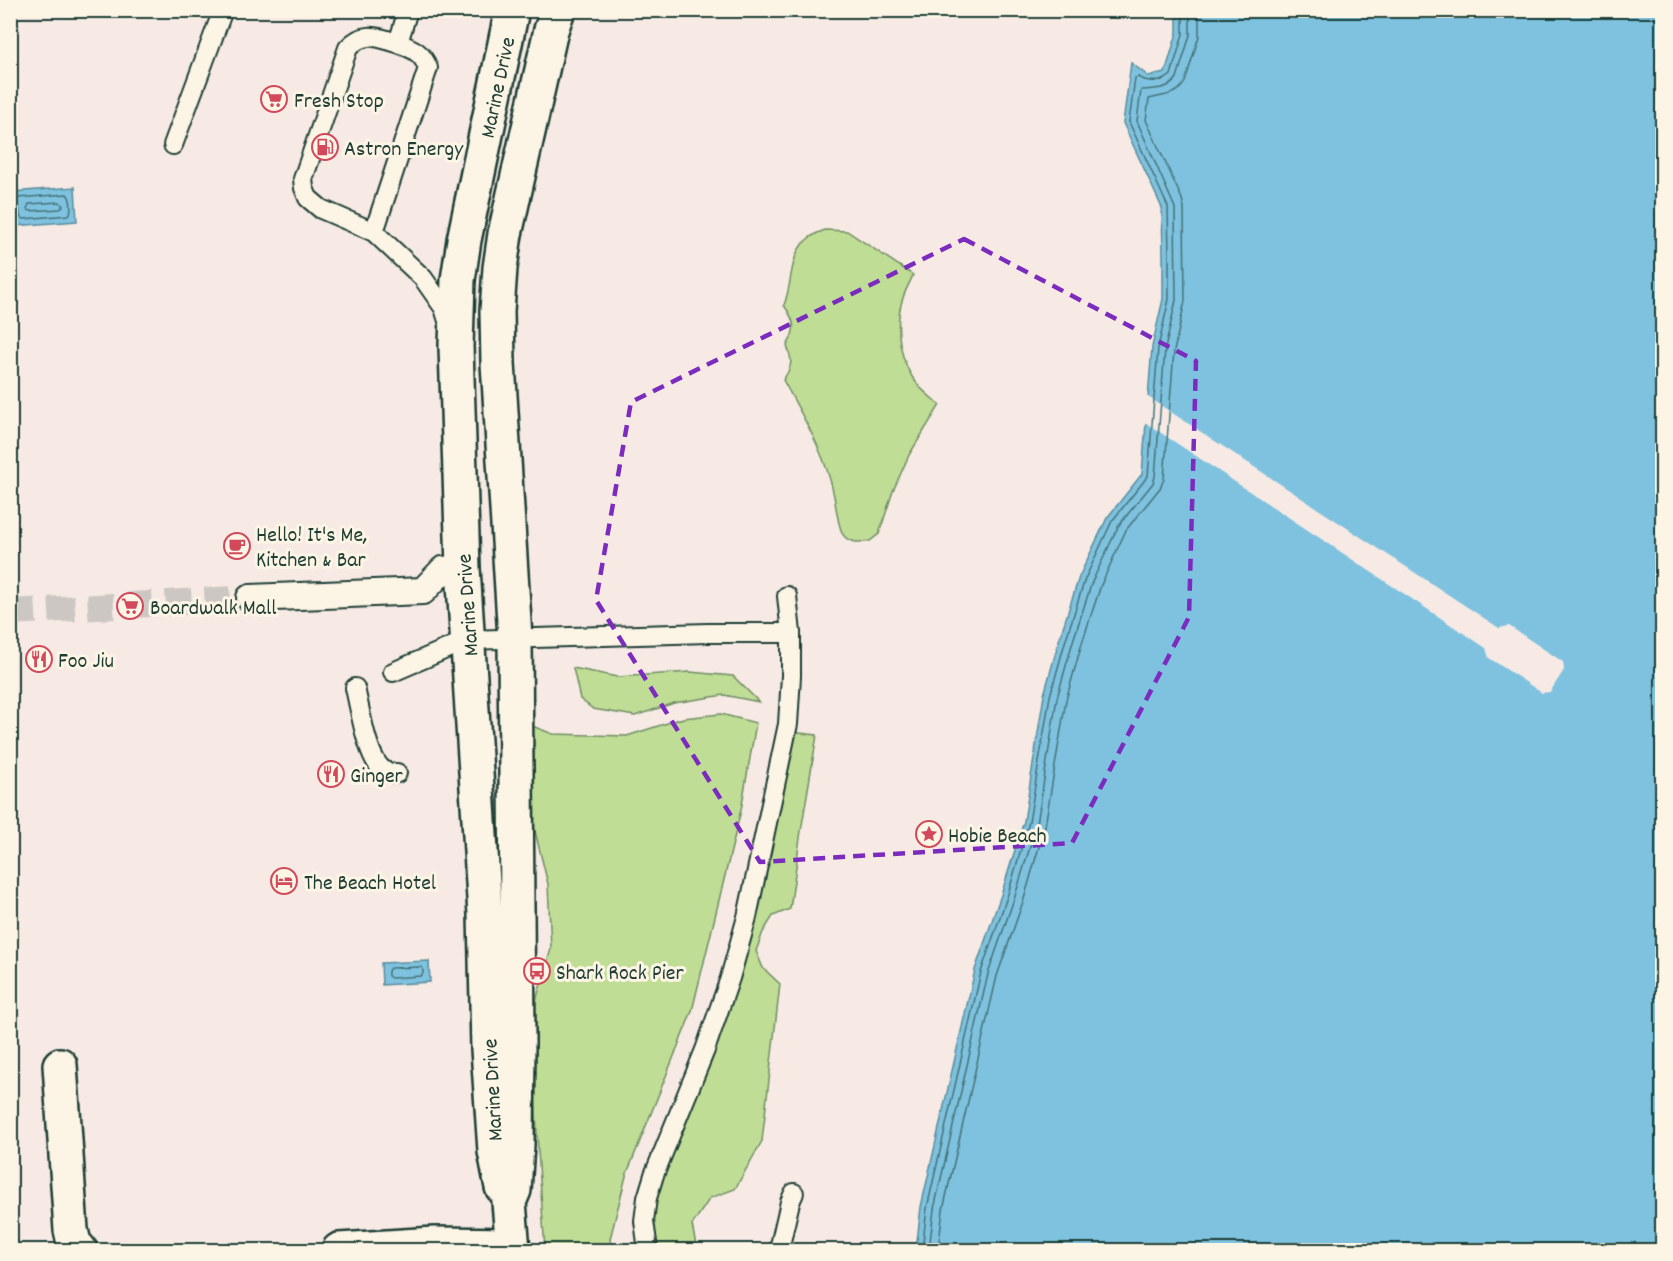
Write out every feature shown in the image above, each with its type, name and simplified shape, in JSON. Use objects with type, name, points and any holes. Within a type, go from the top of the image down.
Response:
[{"type":"main road","name":"Marine Drive","points":[[509,1202],[503,1193],[499,1179],[495,1151],[488,1049],[484,915],[463,568],[456,346],[458,280],[464,240],[512,10]]},
{"type":"main road","name":"Marine Drive","points":[[513,1248],[509,1202],[514,1190],[517,1145],[518,1065],[515,638],[498,363],[497,311],[505,234],[551,30],[558,10]]},
{"type":"main road","points":[[60,1065],[71,1230],[74,1243],[80,1251]]},
{"type":"main road","points":[[339,1251],[435,1244],[513,1248]]},
{"type":"street","points":[[250,598],[423,591],[444,570],[463,568]]},
{"type":"lane","points":[[173,144],[223,10]]},
{"type":"lane","points":[[398,43],[408,10]]},
{"type":"lane","points":[[374,232],[428,68],[424,58],[409,47],[368,36],[354,41],[348,48],[303,179],[304,188],[308,198],[321,209],[374,232],[423,278],[444,308],[456,346]]},
{"type":"lane","points":[[648,1251],[644,1221],[647,1198],[705,1050],[730,978],[747,917],[788,724],[791,633],[787,596]]},
{"type":"lane","points":[[393,672],[467,640],[791,633]]},
{"type":"lane","points":[[355,688],[371,749],[379,766],[392,774],[397,773]]},
{"type":"lane","points":[[779,1251],[794,1193]]},
{"type":"highlighted area","points":[[964,239],[1196,361],[1189,617],[1072,843],[760,862],[596,600],[631,402]]},
{"type":"green space","points":[[825,230],[847,231],[913,275],[904,294],[900,311],[900,345],[912,377],[921,389],[940,405],[909,455],[893,491],[879,534],[870,541],[853,541],[847,539],[842,533],[825,465],[813,436],[783,380],[791,364],[787,346],[793,325],[791,316],[784,305],[794,261],[803,243]]},
{"type":"green space","points":[[573,668],[617,677],[690,672],[733,676],[759,702],[724,695],[674,703],[635,716],[593,709],[580,699]]},
{"type":"green space","points":[[721,714],[756,723],[741,810],[692,1011],[626,1176],[610,1239],[612,1250],[545,1250],[531,1018],[551,949],[548,884],[533,823],[519,721],[553,734],[627,736],[683,718]]},
{"type":"green space","points":[[790,732],[817,735],[790,909],[773,916],[763,932],[756,951],[763,968],[780,984],[762,1141],[735,1189],[710,1198],[692,1225],[697,1250],[659,1250],[652,1219],[657,1185],[713,1044]]},
{"type":"water","points":[[1177,11],[1662,11],[1662,1250],[916,1250],[921,1207],[975,970],[1024,821],[1044,695],[1060,637],[1079,577],[1107,518],[1142,474],[1152,347],[1163,299],[1162,208],[1123,123],[1131,63],[1148,76],[1165,73],[1177,33]]},
{"type":"water","points":[[75,187],[77,221],[15,226],[12,192]]},
{"type":"water","points":[[429,961],[430,982],[382,985],[381,963]]},
{"type":"pier","points":[[1145,395],[1499,628],[1509,626],[1563,662],[1564,670],[1550,692],[1542,693],[1489,658],[1486,648],[1143,421]]},
{"type":"tunnel","points":[[10,612],[250,598]]},
{"type":"place","name":"Fresh Stop","points":[[274,99]]},
{"type":"place","name":"Astron Energy","points":[[325,147]]},
{"type":"place","name":"Hello! It's Me, Kitchen & Bar","points":[[237,546]]},
{"type":"place","name":"Boardwalk Mall","points":[[130,606]]},
{"type":"place","name":"Foo Jiu","points":[[39,659]]},
{"type":"place","name":"Ginger","points":[[331,774]]},
{"type":"place","name":"Hobie Beach","points":[[929,834]]},
{"type":"place","name":"The Beach Hotel","points":[[284,881]]},
{"type":"place","name":"Shark Rock Pier","points":[[537,971]]}]
